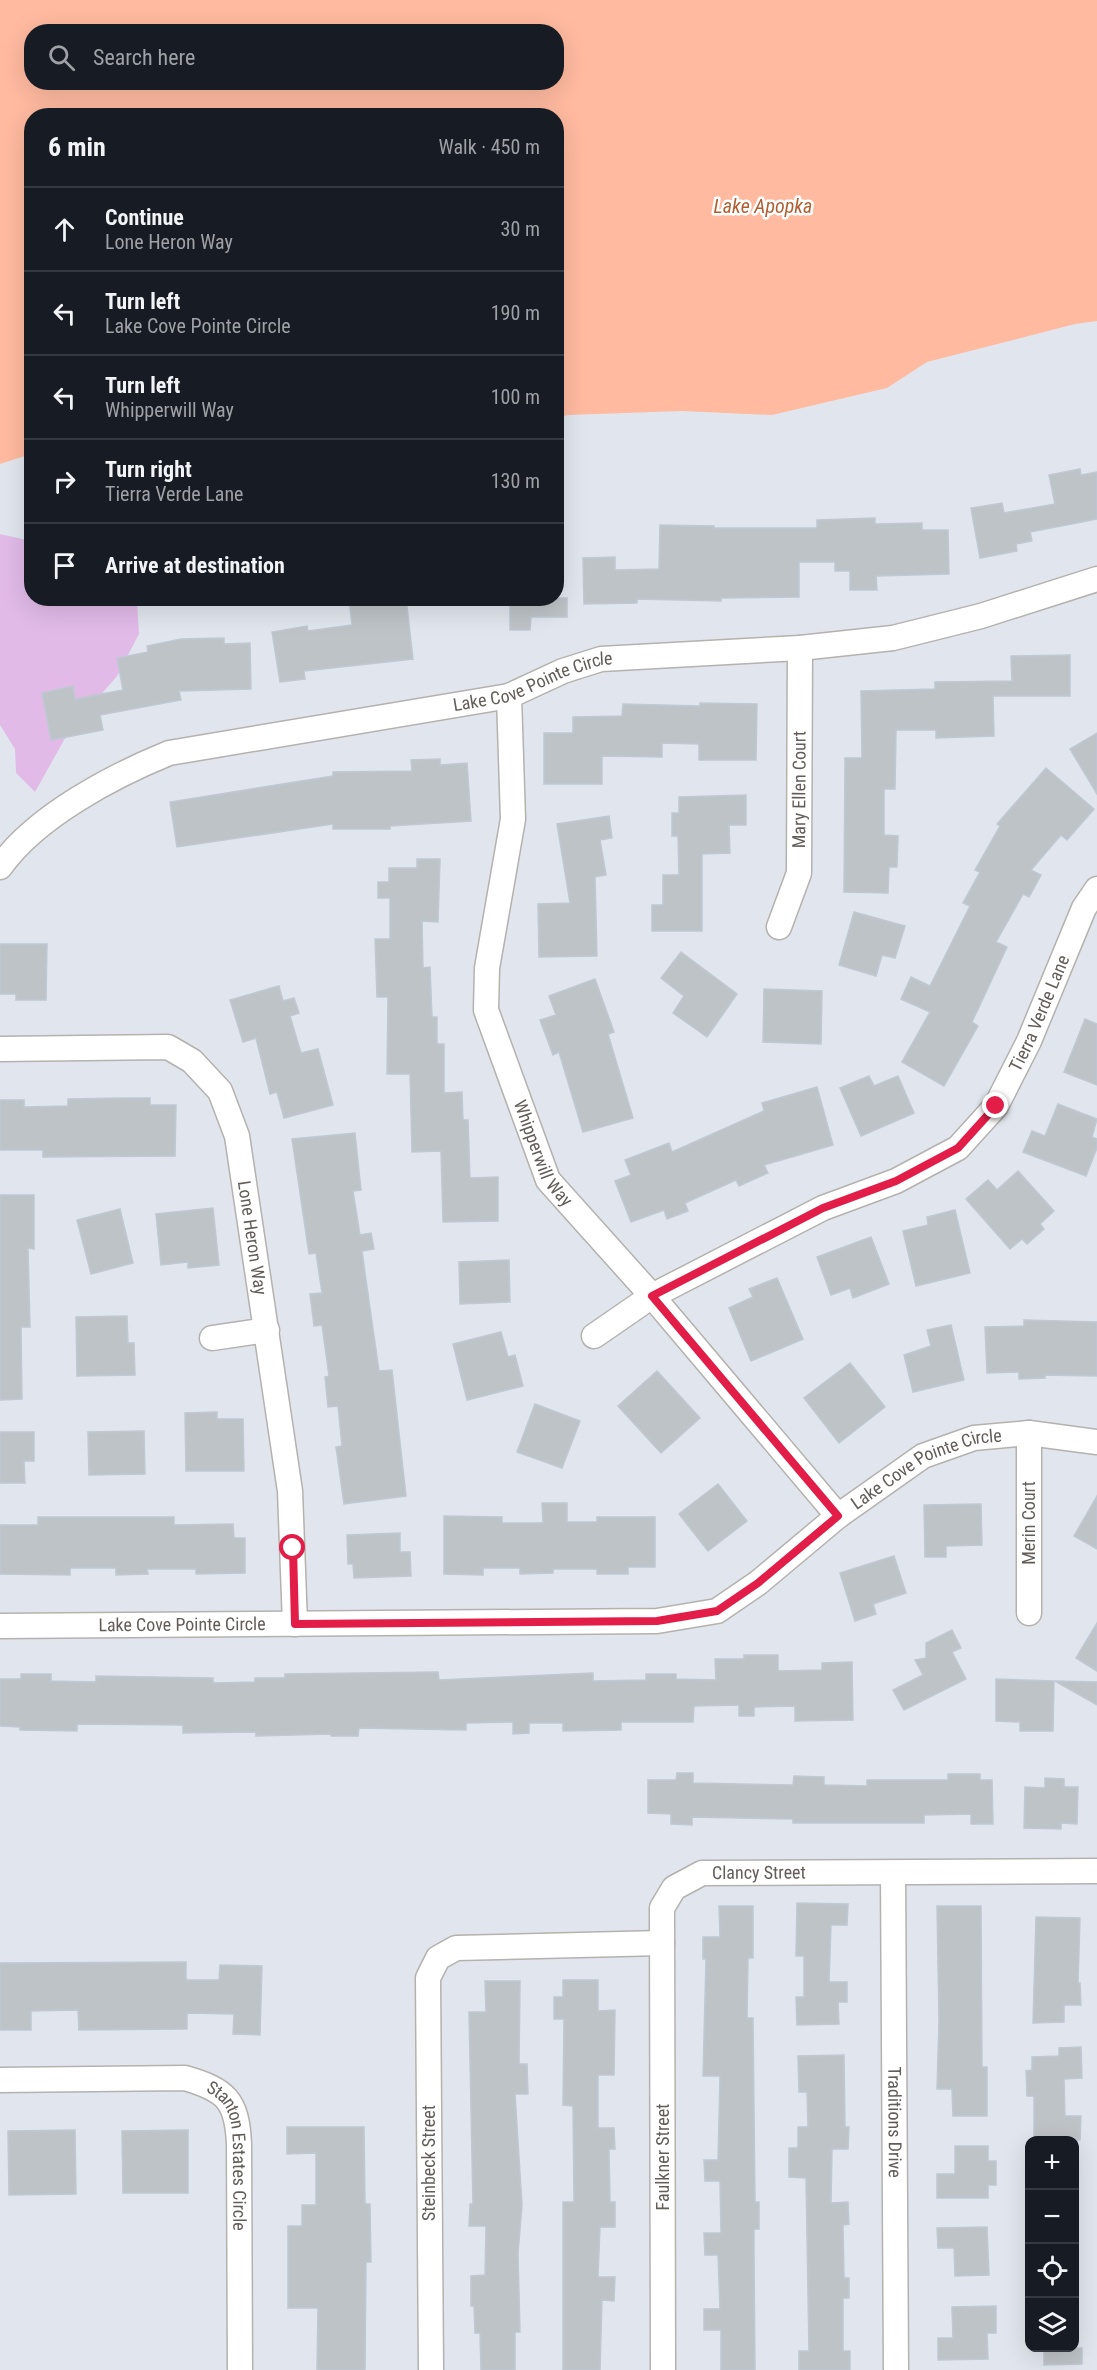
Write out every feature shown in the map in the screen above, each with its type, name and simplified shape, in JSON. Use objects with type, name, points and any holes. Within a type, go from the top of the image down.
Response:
[{"type":"street","name":"Lake Cove Pointe Circle","points":[[0,867],[11,851],[64,808],[119,773],[170,753],[509,696],[564,671],[601,659],[800,648],[893,638],[981,616],[1097,579]]},
{"type":"street","name":"Mary Ellen Court","points":[[779,927],[799,873],[800,648]]},
{"type":"street","name":"Whipperwill Way","points":[[509,696],[513,819],[487,968],[486,1010],[548,1180],[652,1296],[838,1516]]},
{"type":"street","name":"Tierra Verde Lane","points":[[594,1336],[652,1296],[823,1208],[896,1181],[958,1148],[996,1106],[1029,1041],[1084,908],[1097,890]]},
{"type":"street","name":"Lone Heron Way","points":[[0,1048],[168,1047],[192,1061],[220,1091],[237,1136],[290,1491],[295,1624]]},
{"type":"street","points":[[213,1338],[267,1330]]},
{"type":"street","name":"Lake Cove Pointe Circle","points":[[0,1626],[657,1621],[717,1611],[758,1583],[838,1516],[923,1456],[974,1438],[1029,1433],[1097,1442]]},
{"type":"street","name":"Merin Court","points":[[1029,1433],[1029,1613]]},
{"type":"street","name":"Clancy Street","points":[[662,1943],[662,1908],[674,1888],[702,1873],[1097,1871]]},
{"type":"street","name":"Traditions Drive","points":[[893,1873],[896,2370]]},
{"type":"street","name":"Steinbeck Street","points":[[431,2370],[428,1978],[438,1958],[456,1948],[662,1943]]},
{"type":"street","name":"Faulkner Street","points":[[662,1943],[663,2370]]},
{"type":"street","name":"Stanton Estates Circle","points":[[0,2080],[185,2078],[210,2085],[230,2099],[238,2118],[239,2144],[240,2370]]},
{"type":"shaded area","points":[[0,534],[24,539],[24,606],[137,606],[139,634],[117,676],[68,733],[35,792],[16,773],[15,749],[0,725]]},
{"type":"water","name":"Lake Apopka","points":[[0,0],[1097,0],[1097,321],[1075,324],[927,362],[887,388],[772,415],[682,411],[564,416],[564,108],[24,108],[24,456],[0,464]]},
{"type":"building","points":[[1080,469],[1081,475],[1097,472],[1097,519],[1030,532],[1032,541],[1016,544],[1017,551],[980,558],[971,508],[1002,503],[1004,513],[1055,504],[1049,475]]},
{"type":"building","points":[[875,518],[875,524],[922,523],[922,530],[948,530],[949,574],[876,576],[877,590],[850,590],[850,571],[835,571],[835,562],[799,562],[799,597],[721,598],[721,601],[637,599],[637,603],[584,604],[583,558],[615,557],[615,570],[659,569],[660,525],[714,526],[714,528],[817,528],[817,520]]},
{"type":"building","points":[[564,598],[567,598],[567,617],[531,617],[530,630],[510,630],[510,606],[564,606]]},
{"type":"building","points":[[350,606],[407,606],[413,659],[304,671],[305,679],[280,682],[272,632],[307,626],[308,631],[352,625]]},
{"type":"building","points":[[224,638],[224,644],[250,643],[251,689],[179,691],[181,700],[100,715],[103,730],[51,740],[42,693],[73,686],[75,699],[123,690],[117,658],[148,652],[147,646],[181,639]]},
{"type":"building","points":[[1070,655],[1070,696],[993,696],[994,736],[936,738],[936,730],[896,730],[895,789],[884,789],[884,835],[898,836],[897,867],[889,867],[888,893],[844,892],[845,758],[862,758],[861,691],[935,689],[935,682],[1012,681],[1011,656]]},
{"type":"building","points":[[700,703],[757,704],[756,760],[699,760],[699,744],[662,743],[662,757],[602,756],[602,784],[544,784],[544,733],[573,733],[573,717],[622,716],[623,704],[700,706]]},
{"type":"building","points":[[1097,733],[1097,794],[1070,749]]},
{"type":"building","points":[[440,759],[440,765],[467,763],[471,821],[390,826],[390,829],[333,829],[333,824],[177,847],[170,802],[333,776],[333,772],[412,771],[411,760]]},
{"type":"building","points":[[1046,768],[1094,809],[1067,840],[1061,835],[1031,870],[1041,875],[1029,897],[1023,894],[996,942],[1007,947],[972,1022],[978,1026],[944,1086],[902,1062],[930,1012],[901,999],[911,977],[930,986],[970,906],[963,903],[980,872],[975,870],[1000,826],[997,824]]},
{"type":"building","points":[[746,795],[746,825],[729,825],[730,853],[702,854],[702,931],[652,931],[652,905],[663,905],[663,875],[679,875],[678,836],[672,836],[672,813],[679,813],[679,797]]},
{"type":"building","points":[[609,816],[612,838],[600,840],[606,875],[595,877],[597,956],[539,957],[538,904],[570,903],[557,824]]},
{"type":"building","points":[[417,859],[440,859],[438,922],[422,921],[423,968],[430,967],[432,1017],[437,1017],[437,1044],[444,1044],[444,1093],[462,1092],[463,1120],[468,1120],[470,1178],[498,1177],[498,1221],[443,1222],[441,1151],[412,1152],[410,1074],[387,1074],[388,997],[377,997],[375,939],[390,939],[390,898],[378,898],[378,882],[389,882],[389,868],[417,868]]},
{"type":"building","points":[[854,912],[905,926],[895,958],[882,955],[876,976],[839,965]]},
{"type":"building","points":[[0,944],[47,944],[46,1000],[16,1000],[16,994],[0,994]]},
{"type":"building","points":[[681,952],[737,994],[707,1037],[673,1013],[684,996],[661,978]]},
{"type":"building","points":[[595,979],[614,1032],[608,1034],[633,1118],[583,1132],[559,1052],[553,1055],[540,1020],[556,1015],[549,996]]},
{"type":"building","points":[[279,986],[283,1001],[294,998],[299,1013],[290,1016],[301,1053],[318,1049],[333,1105],[284,1118],[277,1092],[270,1094],[256,1038],[243,1042],[230,1000]]},
{"type":"building","points":[[764,989],[822,991],[821,1044],[763,1042]]},
{"type":"building","points":[[1085,1019],[1097,1024],[1097,1085],[1064,1072]]},
{"type":"building","points":[[869,1076],[874,1086],[898,1076],[914,1113],[861,1136],[840,1088]]},
{"type":"building","points":[[817,1087],[833,1145],[764,1165],[768,1173],[739,1186],[736,1180],[685,1203],[688,1211],[667,1219],[664,1210],[631,1222],[615,1181],[631,1175],[625,1160],[669,1143],[672,1152],[764,1111],[762,1103]]},
{"type":"building","points":[[150,1098],[150,1105],[176,1105],[175,1156],[43,1157],[43,1150],[0,1150],[0,1100],[24,1100],[24,1107],[68,1106],[68,1099]]},
{"type":"building","points":[[1058,1104],[1097,1119],[1092,1137],[1097,1139],[1097,1148],[1086,1176],[1023,1152],[1032,1131],[1045,1136]]},
{"type":"building","points":[[355,1133],[361,1190],[353,1191],[360,1235],[371,1233],[374,1249],[362,1251],[379,1371],[392,1370],[406,1496],[344,1504],[336,1447],[342,1446],[338,1406],[328,1407],[325,1377],[329,1376],[322,1325],[314,1326],[310,1294],[322,1293],[316,1253],[309,1254],[292,1139]]},
{"type":"building","points":[[1018,1171],[1054,1211],[1040,1224],[1044,1229],[1027,1244],[1022,1239],[1010,1249],[966,1199],[988,1180],[997,1190]]},
{"type":"building","points":[[0,1195],[34,1195],[34,1249],[28,1248],[30,1327],[21,1327],[22,1399],[0,1400]]},
{"type":"building","points":[[213,1208],[219,1265],[188,1268],[188,1262],[161,1265],[156,1214]]},
{"type":"building","points":[[120,1209],[133,1263],[91,1274],[77,1220]]},
{"type":"building","points":[[955,1210],[970,1273],[916,1286],[903,1231],[928,1225],[927,1217]]},
{"type":"building","points":[[871,1237],[889,1284],[853,1298],[850,1288],[831,1295],[817,1257]]},
{"type":"building","points":[[509,1260],[510,1302],[460,1304],[459,1262]]},
{"type":"building","points":[[777,1278],[803,1339],[751,1361],[729,1308],[753,1297],[749,1289]]},
{"type":"building","points":[[127,1316],[128,1343],[134,1343],[135,1375],[77,1376],[76,1317]]},
{"type":"building","points":[[1024,1320],[1097,1322],[1097,1376],[1045,1375],[1045,1378],[1019,1379],[1019,1372],[987,1373],[985,1327],[1024,1326]]},
{"type":"building","points":[[951,1325],[964,1380],[913,1392],[904,1355],[931,1346],[927,1330]]},
{"type":"building","points":[[501,1332],[508,1357],[515,1355],[523,1386],[467,1400],[453,1344]]},
{"type":"building","points":[[850,1363],[885,1407],[839,1443],[804,1398]]},
{"type":"building","points":[[657,1371],[700,1418],[661,1453],[618,1406]]},
{"type":"building","points":[[535,1404],[580,1421],[562,1468],[517,1452]]},
{"type":"building","points":[[217,1412],[217,1419],[243,1419],[244,1471],[186,1471],[185,1413]]},
{"type":"building","points":[[144,1431],[145,1474],[89,1475],[88,1432]]},
{"type":"building","points":[[0,1432],[34,1432],[34,1461],[24,1461],[25,1483],[0,1483]]},
{"type":"building","points":[[718,1484],[747,1521],[708,1551],[679,1514]]},
{"type":"building","points":[[1097,1496],[1097,1549],[1074,1536]]},
{"type":"building","points":[[542,1503],[567,1503],[567,1522],[597,1522],[597,1517],[655,1517],[655,1567],[628,1567],[628,1574],[597,1574],[597,1569],[553,1569],[553,1573],[520,1574],[520,1568],[483,1568],[483,1575],[444,1574],[444,1516],[502,1517],[502,1523],[543,1523]]},
{"type":"building","points":[[981,1504],[982,1545],[946,1546],[946,1557],[925,1557],[924,1505]]},
{"type":"building","points":[[38,1517],[174,1517],[174,1525],[233,1524],[234,1538],[245,1538],[245,1573],[196,1574],[196,1569],[147,1569],[148,1574],[116,1575],[116,1568],[70,1568],[70,1575],[0,1574],[0,1525],[38,1525]]},
{"type":"building","points":[[400,1533],[400,1552],[410,1552],[411,1576],[354,1578],[353,1564],[348,1564],[347,1535]]},
{"type":"building","points":[[894,1556],[906,1593],[873,1604],[876,1614],[855,1621],[840,1573]]},
{"type":"building","points":[[1097,1623],[1097,1671],[1076,1658]]},
{"type":"building","points":[[952,1630],[961,1648],[952,1652],[966,1679],[904,1710],[893,1690],[923,1675],[915,1660],[926,1658],[926,1643]]},
{"type":"building","points":[[744,1655],[778,1655],[778,1671],[822,1670],[822,1663],[852,1662],[853,1720],[795,1721],[795,1706],[754,1707],[754,1716],[739,1716],[739,1705],[694,1706],[693,1722],[621,1722],[621,1730],[563,1731],[563,1723],[529,1723],[529,1733],[513,1734],[513,1722],[466,1723],[466,1730],[359,1728],[358,1736],[331,1736],[331,1734],[256,1736],[256,1732],[183,1733],[183,1725],[77,1724],[77,1731],[20,1730],[20,1727],[0,1726],[0,1679],[21,1679],[21,1674],[51,1674],[51,1681],[96,1682],[96,1676],[213,1678],[213,1683],[255,1682],[255,1678],[285,1678],[285,1674],[438,1672],[439,1680],[593,1673],[593,1681],[646,1680],[646,1674],[676,1674],[676,1679],[716,1680],[715,1659],[744,1659]]},
{"type":"building","points":[[996,1679],[1054,1681],[1053,1731],[1020,1731],[1020,1722],[996,1721]]},
{"type":"building","points":[[1055,1681],[1097,1682],[1097,1705]]},
{"type":"building","points":[[677,1773],[693,1773],[693,1783],[793,1785],[794,1776],[824,1777],[824,1785],[867,1786],[867,1780],[948,1780],[948,1774],[980,1774],[980,1780],[992,1780],[993,1824],[971,1824],[971,1814],[924,1815],[924,1823],[793,1823],[793,1819],[692,1817],[692,1825],[671,1824],[671,1814],[648,1813],[648,1780],[676,1780]]},
{"type":"building","points":[[1045,1778],[1064,1779],[1064,1787],[1078,1787],[1077,1824],[1061,1823],[1061,1829],[1024,1828],[1025,1787],[1045,1788]]},
{"type":"building","points":[[797,1903],[848,1904],[847,1925],[831,1925],[829,1982],[847,1982],[847,2002],[838,2002],[839,2024],[797,2025],[796,1997],[804,1997],[804,1956],[796,1956]]},
{"type":"building","points":[[719,1906],[753,1906],[753,1958],[748,1958],[747,2018],[753,2018],[755,2202],[759,2202],[759,2229],[754,2229],[755,2370],[721,2370],[721,2330],[704,2330],[704,2309],[720,2309],[718,2255],[705,2255],[704,2233],[721,2233],[720,2181],[705,2181],[704,2160],[718,2160],[720,2076],[703,2076],[706,1959],[703,1959],[703,1937],[720,1937]]},
{"type":"building","points":[[937,1906],[981,1906],[982,2067],[987,2067],[987,2116],[953,2116],[952,2089],[937,2089],[939,2021]]},
{"type":"building","points":[[1036,1917],[1080,1918],[1078,1983],[1080,1983],[1081,2005],[1064,2005],[1064,2022],[1033,2023]]},
{"type":"building","points":[[186,1962],[186,1980],[219,1980],[220,1965],[262,1966],[260,2035],[233,2034],[234,2014],[187,2013],[187,2029],[79,2030],[78,2010],[31,2011],[31,2030],[0,2030],[0,1963]]},
{"type":"building","points":[[563,1980],[598,1980],[598,2011],[615,2010],[614,2075],[598,2075],[598,2128],[614,2128],[615,2149],[609,2149],[610,2202],[615,2202],[615,2227],[600,2227],[598,2277],[615,2277],[614,2301],[602,2300],[600,2370],[563,2370],[563,2202],[574,2202],[573,2106],[563,2105],[564,2019],[554,2019],[554,1997],[563,1997]]},
{"type":"building","points":[[485,1981],[520,1981],[519,2064],[527,2064],[528,2094],[515,2094],[522,2205],[518,2253],[520,2332],[515,2332],[515,2370],[481,2370],[480,2333],[475,2333],[474,2306],[471,2306],[471,2276],[485,2275],[486,2226],[469,2226],[470,2204],[473,2204],[469,2012],[486,2012]]},
{"type":"building","points":[[1081,2047],[1082,2078],[1064,2079],[1065,2116],[1081,2116],[1080,2140],[1079,2136],[1034,2136],[1034,2096],[1027,2096],[1026,2071],[1032,2070],[1032,2057],[1059,2056],[1059,2048]]},
{"type":"building","points":[[844,2055],[845,2127],[849,2127],[848,2149],[832,2149],[831,2203],[848,2202],[849,2224],[843,2225],[844,2278],[849,2278],[849,2298],[843,2298],[843,2351],[850,2351],[850,2370],[799,2370],[799,2351],[809,2351],[806,2178],[789,2177],[789,2148],[798,2148],[798,2127],[808,2127],[807,2092],[799,2092],[798,2056]]},
{"type":"building","points":[[287,2127],[364,2127],[365,2204],[370,2204],[371,2262],[366,2262],[365,2370],[317,2370],[318,2308],[288,2308],[288,2226],[302,2226],[302,2205],[316,2205],[316,2153],[287,2154]]},
{"type":"building","points":[[75,2130],[76,2194],[9,2195],[8,2131]]},
{"type":"building","points":[[188,2130],[188,2193],[123,2193],[122,2131]]},
{"type":"building","points":[[955,2146],[988,2146],[988,2161],[996,2161],[996,2185],[988,2185],[988,2198],[937,2198],[937,2174],[955,2174]]},
{"type":"building","points":[[987,2227],[989,2275],[955,2276],[954,2248],[938,2248],[937,2228]]},
{"type":"building","points":[[996,2306],[996,2333],[987,2333],[988,2359],[938,2360],[938,2338],[953,2338],[952,2307]]},
{"type":"building","points":[[1079,2348],[1082,2348],[1082,2364],[1044,2365],[1044,2352],[1079,2352]]},
{"type":"route","points":[[293,1548],[295,1624],[657,1621],[717,1611],[758,1583],[838,1516],[652,1296],[823,1208],[896,1181],[958,1148],[996,1106]]}]
